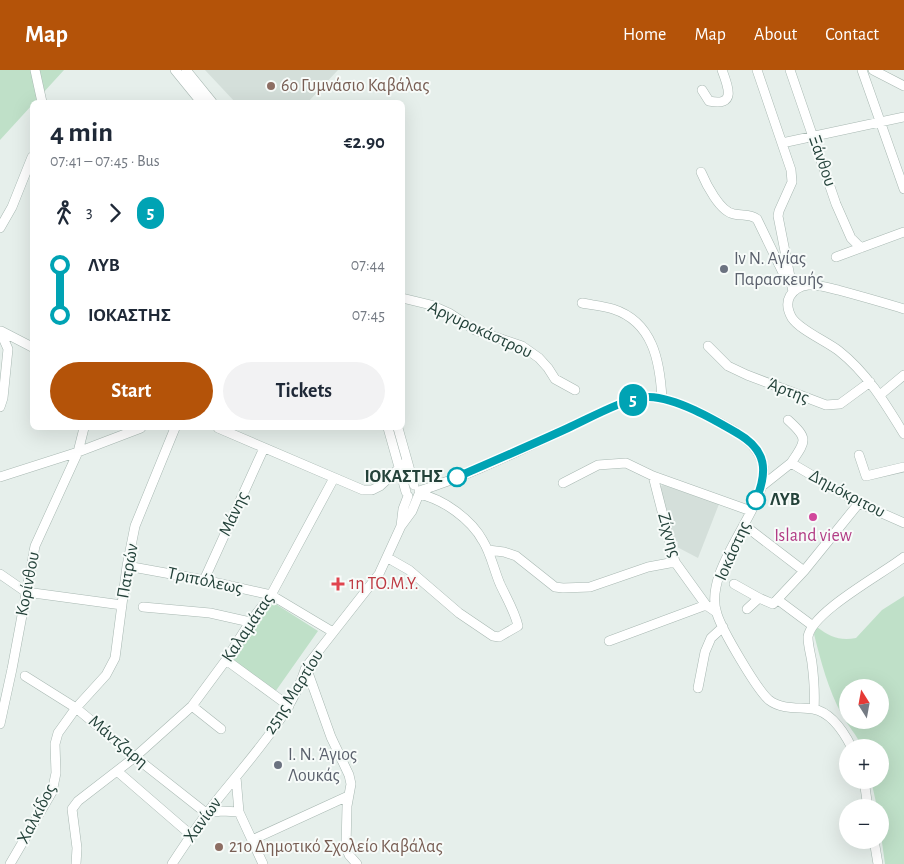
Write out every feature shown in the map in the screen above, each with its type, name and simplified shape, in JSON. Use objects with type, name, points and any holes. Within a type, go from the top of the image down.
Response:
[{"type":"street","points":[[34,70],[42,100]]},
{"type":"street","points":[[176,70],[199,100]]},
{"type":"street","points":[[186,70],[210,100]]},
{"type":"street","points":[[702,90],[709,101],[715,102],[727,99],[730,95],[729,88],[722,70]]},
{"type":"street","points":[[757,70],[792,176],[792,182],[778,216],[793,292]]},
{"type":"street","name":"Ξάνθου","points":[[790,70],[836,204],[851,238],[861,248]]},
{"type":"street","points":[[862,70],[904,189]]},
{"type":"street","points":[[873,70],[904,86]]},
{"type":"street","points":[[782,143],[904,117]]},
{"type":"street","points":[[0,228],[12,207],[30,162]]},
{"type":"street","points":[[701,172],[707,187],[726,211],[734,214],[749,215],[757,219],[793,292]]},
{"type":"street","points":[[836,256],[904,232]]},
{"type":"street","points":[[904,310],[817,285],[802,286],[793,292],[788,299],[788,307],[795,322],[837,350],[856,366],[880,395],[904,434]]},
{"type":"street","name":"Αργυροκάστρου","points":[[405,299],[431,305],[449,313],[475,330],[527,349],[548,368],[555,379],[575,390]]},
{"type":"street","points":[[582,303],[614,310],[631,318],[651,339],[661,380],[662,399]]},
{"type":"street","points":[[0,331],[30,347]]},
{"type":"street","points":[[0,331],[8,349],[4,398],[0,407]]},
{"type":"street","name":"Άρτης","points":[[708,346],[728,366],[826,405],[840,404],[870,382]]},
{"type":"street","points":[[880,395],[904,375]]},
{"type":"street","name":"Ιοκάστης","points":[[407,494],[414,498],[418,490],[457,477],[635,399],[647,397],[662,399],[687,408],[744,436],[762,459],[764,467],[762,486],[719,574],[716,612],[760,689],[770,701],[782,706],[814,709],[824,713],[848,739]]},
{"type":"street","name":"Δημόκριτου","points":[[762,486],[791,463],[802,446],[803,437],[800,431],[788,420]]},
{"type":"street","name":"Κορίνθου","points":[[0,724],[35,546],[78,452],[84,430]]},
{"type":"street","points":[[0,477],[78,452],[136,430]]},
{"type":"street","name":"Πατρών","points":[[76,708],[106,675],[114,658],[127,566],[135,526],[174,430]]},
{"type":"street","points":[[223,430],[362,490],[372,490],[380,486],[408,461]]},
{"type":"street","points":[[389,430],[407,494]]},
{"type":"street","points":[[388,558],[409,570],[468,620],[493,636],[499,637],[518,625],[488,550],[476,531],[464,519],[418,490],[399,430]]},
{"type":"street","name":"Μάνης","points":[[204,580],[264,448]]},
{"type":"street","points":[[859,455],[866,476],[904,467]]},
{"type":"street","points":[[564,483],[598,465],[626,463],[653,476],[751,511]]},
{"type":"street","name":"Δημόκριτου","points":[[791,463],[859,503],[904,523]]},
{"type":"street","name":"Ζίχνης","points":[[653,476],[675,562],[706,605],[716,612]]},
{"type":"street","name":"Καλαμάτας","points":[[76,864],[72,809],[78,801],[135,757],[192,706],[271,595],[334,478]]},
{"type":"street","name":"25ης Μαρτίου","points":[[236,777],[289,706],[300,685],[306,667],[373,583],[388,558],[401,526],[412,511],[418,490]]},
{"type":"street","name":"25ης Μαρτίου","points":[[401,526],[407,494]]},
{"type":"street","points":[[734,584],[773,604],[804,571],[859,503]]},
{"type":"street","points":[[744,526],[804,571]]},
{"type":"street","points":[[488,550],[510,554],[533,568],[555,586],[576,589],[590,587],[648,566],[675,562]]},
{"type":"street","points":[[814,709],[815,687],[808,638],[813,626],[822,615],[840,601],[904,556]]},
{"type":"street","name":"Τριπόλεως","points":[[127,566],[271,595],[333,632]]},
{"type":"street","points":[[0,574],[26,592],[122,604]]},
{"type":"street","points":[[747,609],[759,598]]},
{"type":"street","points":[[778,600],[813,626]]},
{"type":"street","points":[[609,641],[706,605]]},
{"type":"street","points":[[142,607],[210,613],[250,622]]},
{"type":"street","points":[[698,688],[705,652],[710,638],[723,626]]},
{"type":"street","points":[[226,660],[289,706]]},
{"type":"street","points":[[306,667],[331,737],[349,774],[351,784],[348,796],[346,847],[349,855],[357,864]]},
{"type":"street","name":"Μάντζαρη","points":[[25,676],[76,708],[206,813]]},
{"type":"street","points":[[192,706],[221,729]]},
{"type":"street","name":"Χαλκίδος","points":[[10,864],[52,792],[56,773],[55,744],[58,733],[76,708]]},
{"type":"street","points":[[117,771],[191,835]]},
{"type":"street","points":[[236,777],[239,812],[263,864]]},
{"type":"street","name":"Χανίων","points":[[172,864],[206,813],[236,777]]},
{"type":"street","points":[[252,840],[348,796]]},
{"type":"street","points":[[206,813],[222,811],[239,812]]},
{"type":"street","points":[[876,849],[878,864]]},
{"type":"shaded area","name":"6ο Γυμνάσιο Καβάλας","points":[[205,70],[338,70],[310,100],[233,100]]},
{"type":"shaded area","points":[[663,485],[719,504],[698,558],[677,547],[678,542],[671,538],[658,488]]},
{"type":"green space","points":[[0,70],[64,70],[37,100],[30,100],[30,107],[0,140]]},
{"type":"green space","points":[[904,596],[904,864],[885,864],[883,849],[889,849],[889,799],[875,799],[873,789],[889,789],[889,739],[858,739],[852,729],[889,729],[889,679],[839,679],[839,709],[822,665],[814,634],[817,627],[835,637],[845,639],[856,638],[882,610]]},
{"type":"green space","points":[[271,601],[318,631],[275,692],[232,661]]},
{"type":"bus line","name":"5","points":[[457,477],[635,399],[647,397],[662,399],[687,408],[744,436],[758,452],[764,467],[764,478],[756,500]]},
{"type":"place","name":"6ο Γυμνάσιο Καβάλας","points":[[271,86]]},
{"type":"place","name":"Ιν Ν. Αγίας Παρασκευής","points":[[724,269]]},
{"type":"place","name":"ΙΟΚΑΣΤΗΣ","points":[[457,477]]},
{"type":"place","name":"ΛΥΒ","points":[[756,500]]},
{"type":"place","name":"Island view","points":[[813,517]]},
{"type":"place","name":"1η ΤΟ.Μ.Υ.","points":[[338,584]]},
{"type":"place","name":"Ι. Ν. Άγιος Λουκάς","points":[[278,765]]},
{"type":"place","name":"21ο Δημοτικό Σχολείο Καβάλας","points":[[219,847]]}]
